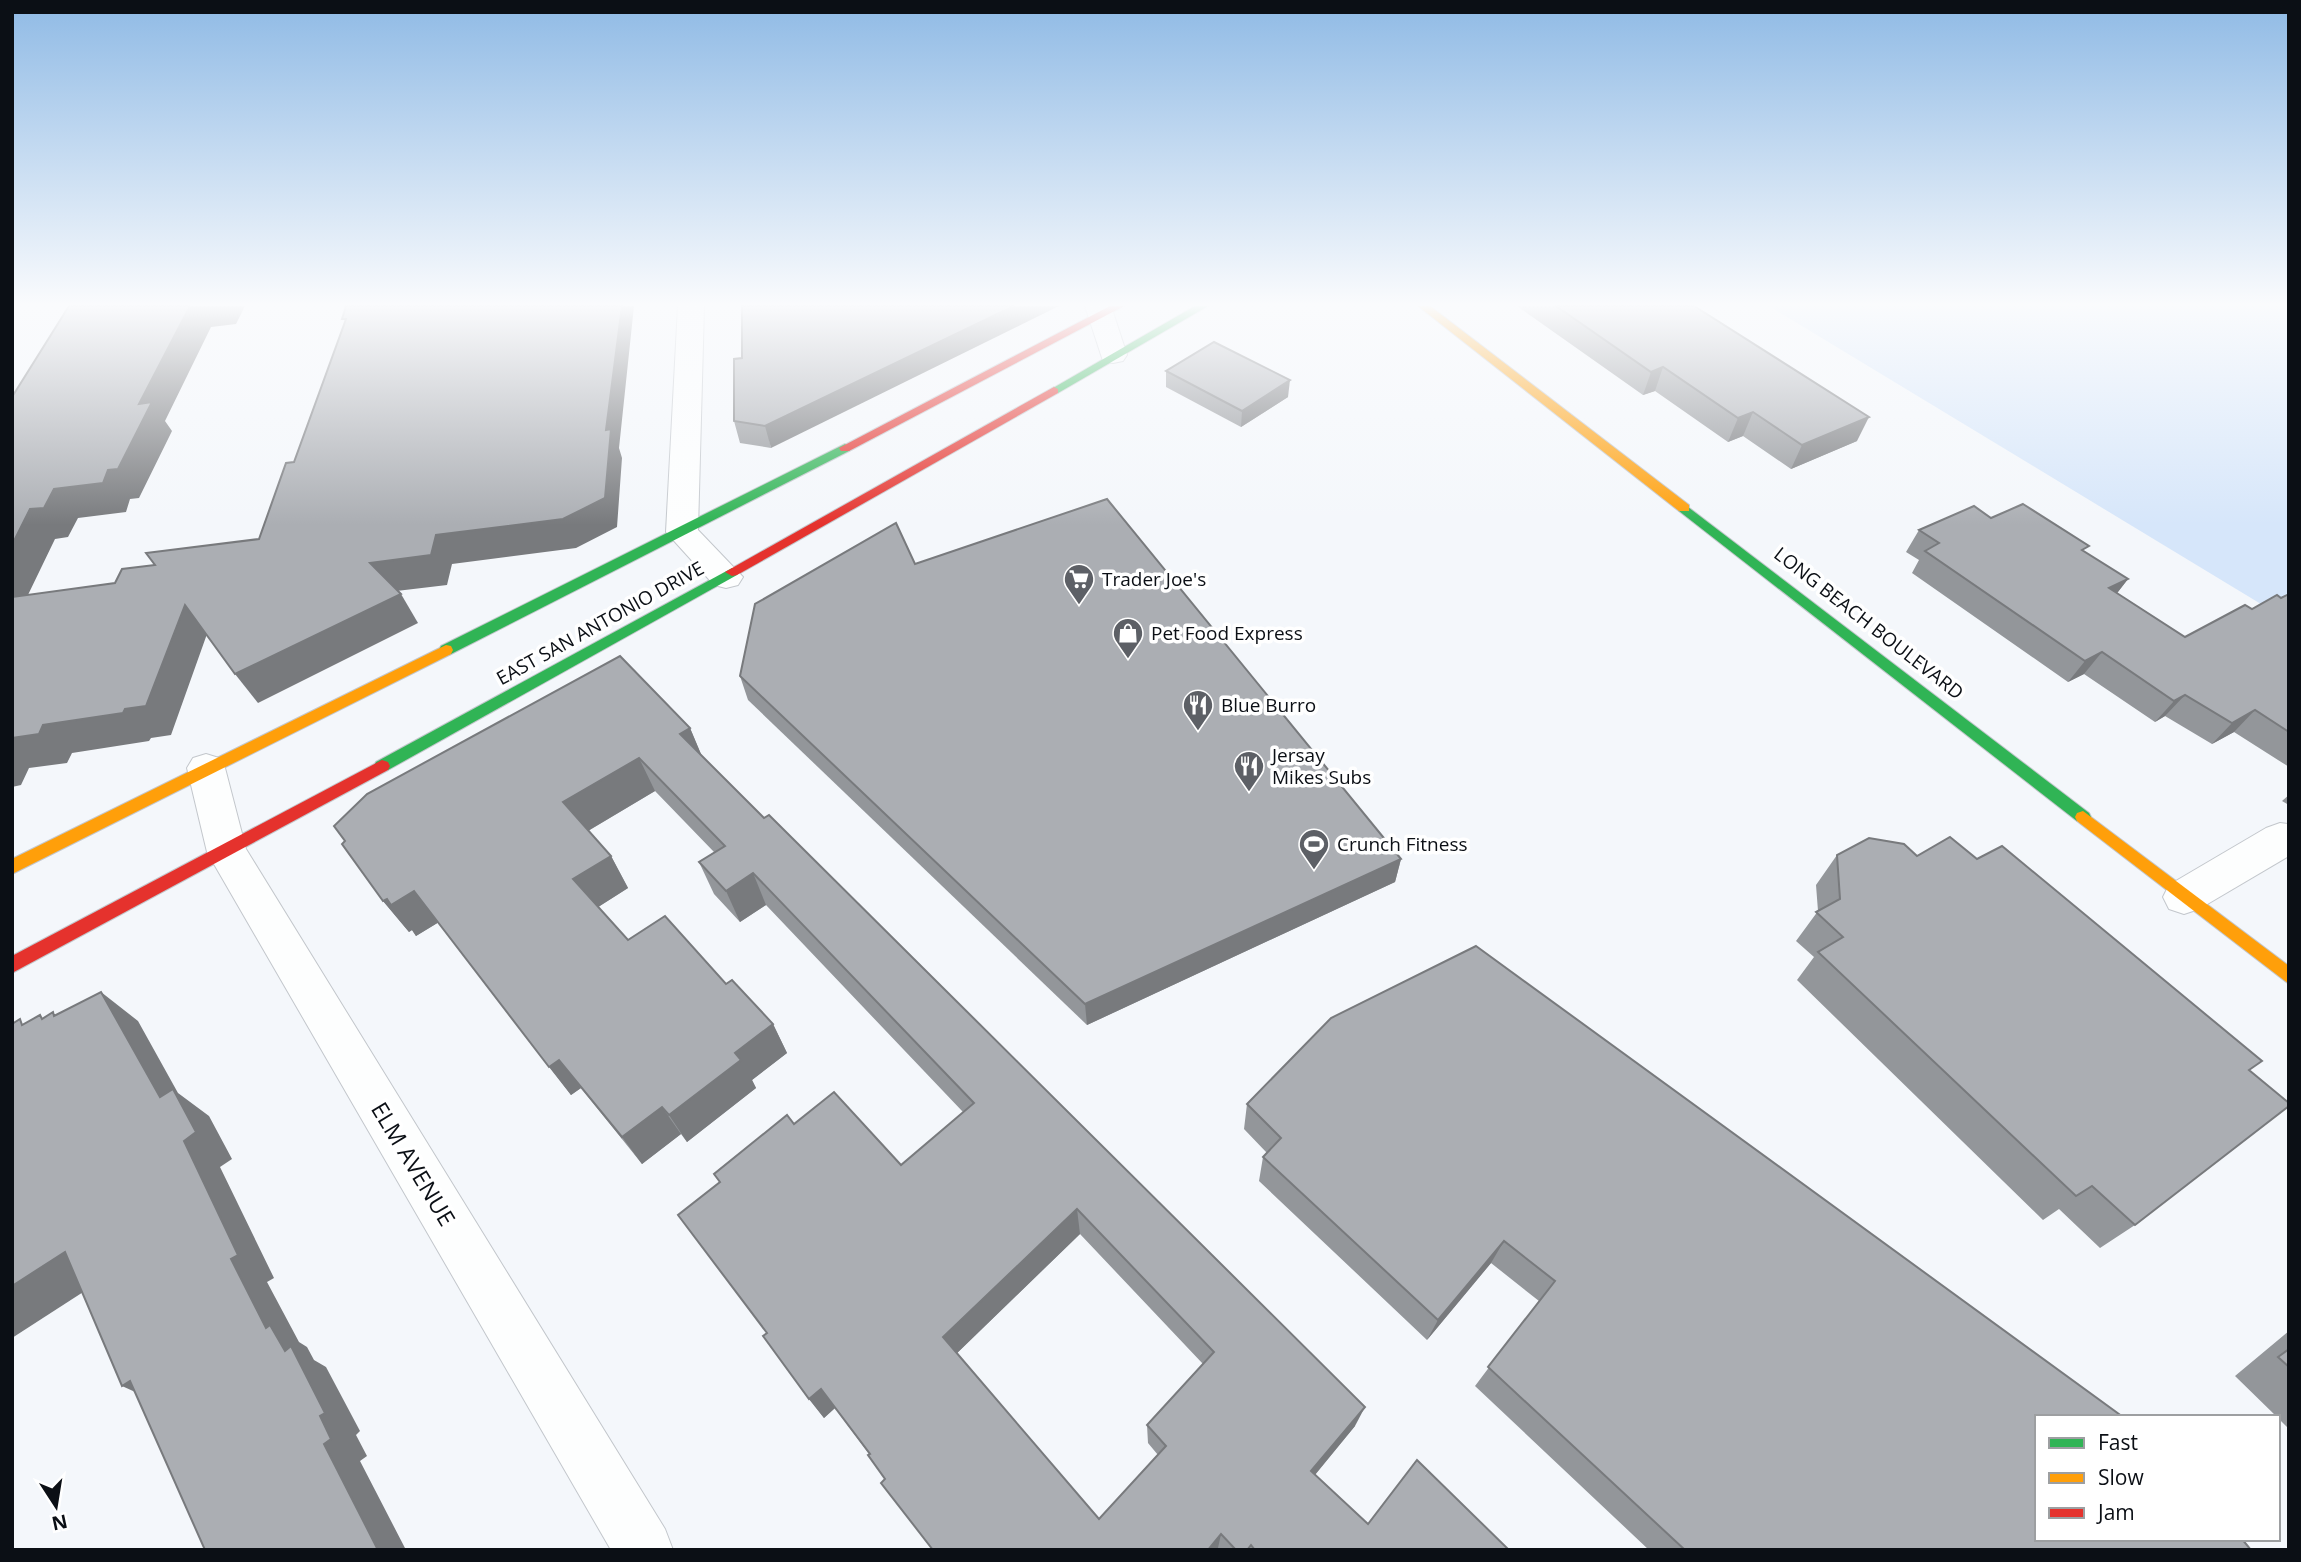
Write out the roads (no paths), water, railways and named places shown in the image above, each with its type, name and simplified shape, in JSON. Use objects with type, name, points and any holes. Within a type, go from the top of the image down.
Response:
[{"type":"main road","name":"EAST SAN ANTONIO DRIVE","points":[[12,867],[682,532],[973,379]]},
{"type":"main road","name":"EAST SAN ANTONIO DRIVE","points":[[12,965],[227,852],[726,577],[1071,379]]},
{"type":"main road","name":"LONG BEACH BOULEVARD","points":[[1518,379],[2289,976]]},
{"type":"street","points":[[688,379],[682,532],[726,577]]},
{"type":"street","name":"ELM AVENUE","points":[[206,768],[227,852],[645,1550]]},
{"type":"street","points":[[2184,897],[2280,839],[2289,840]]},
{"type":"place","name":"Trader Joe's","points":[[1079,606]]},
{"type":"place","name":"Pet Food Express","points":[[1128,660]]},
{"type":"place","name":"Blue Burro","points":[[1198,732]]},
{"type":"place","name":"Jersay Mikes Subs","points":[[1249,793]]},
{"type":"place","name":"Crunch Fitness","points":[[1314,871]]}]
